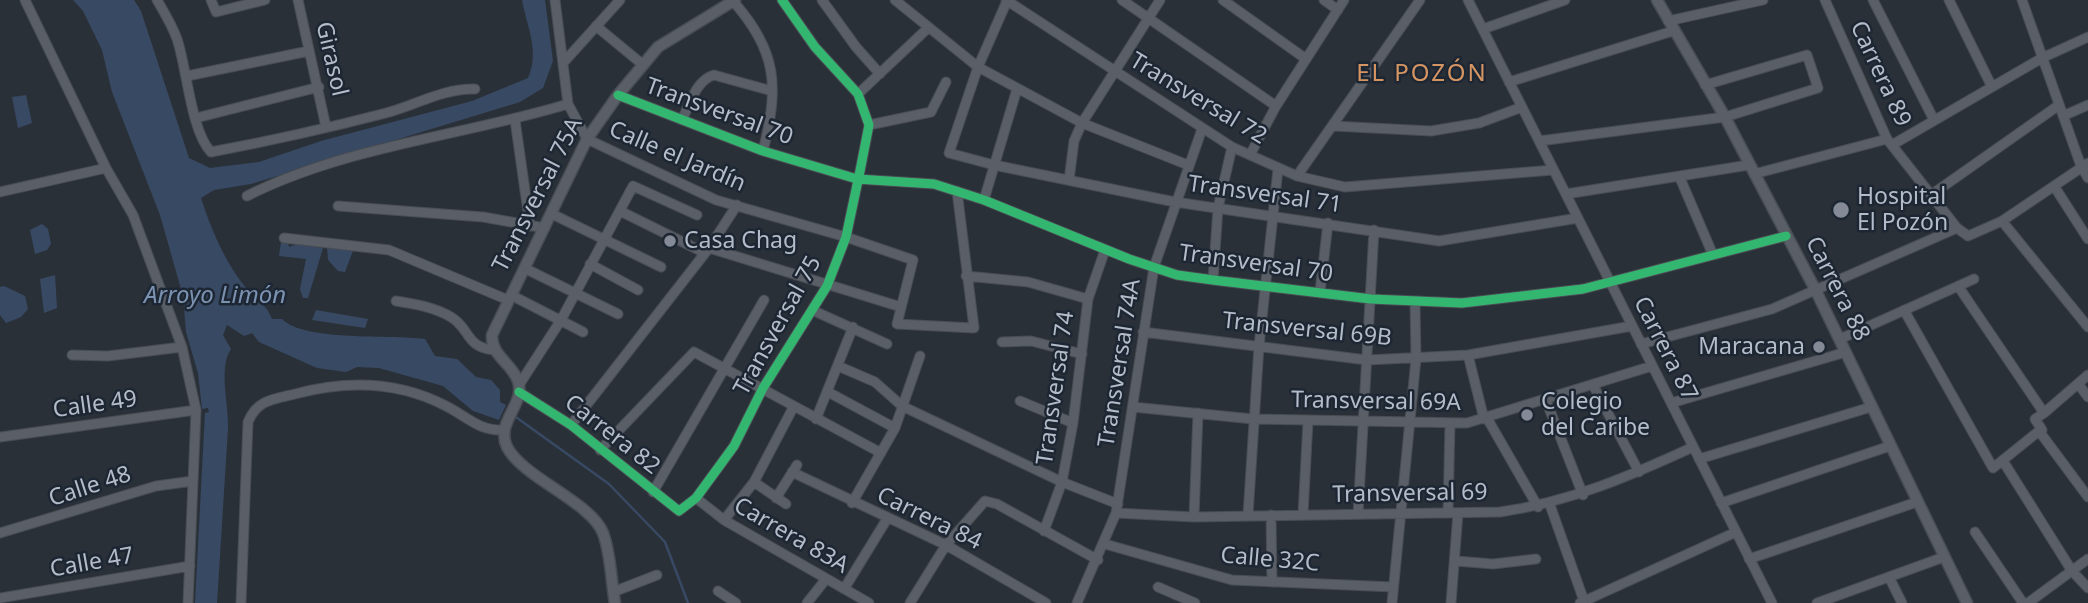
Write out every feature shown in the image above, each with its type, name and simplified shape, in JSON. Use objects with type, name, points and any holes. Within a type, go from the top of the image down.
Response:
[{"type":"street","points":[[24,0],[106,168],[133,215],[182,347],[195,410],[188,603]]},
{"type":"street","points":[[158,0],[176,37],[196,118],[205,146],[211,152],[303,135],[388,113],[452,91],[475,89]]},
{"type":"street","points":[[211,0],[216,12],[265,0]]},
{"type":"street","name":"Girasol","points":[[298,0],[320,87],[326,127]]},
{"type":"street","points":[[555,0],[568,104],[587,139]]},
{"type":"street","points":[[563,63],[620,0]]},
{"type":"street","points":[[733,0],[765,44],[772,91],[772,113],[763,151]]},
{"type":"street","name":"Transversal 75A","points":[[493,346],[510,298],[587,139],[642,64],[682,30],[733,0]]},
{"type":"street","points":[[782,0],[815,47],[858,94],[869,125],[931,113],[946,82]]},
{"type":"street","points":[[822,0],[856,47],[880,74]]},
{"type":"street","points":[[895,0],[978,67],[1017,89],[1082,123],[1188,165]]},
{"type":"street","points":[[978,67],[1007,0]]},
{"type":"street","name":"Transversal 72","points":[[1007,0],[1232,147],[1297,176],[1345,187],[1553,170]]},
{"type":"street","points":[[1122,0],[1276,106]]},
{"type":"street","points":[[1069,180],[1074,141],[1082,123],[1113,70],[1160,0]]},
{"type":"street","points":[[1223,0],[1306,59]]},
{"type":"street","points":[[1324,0],[1338,10]]},
{"type":"street","points":[[1250,155],[1276,106],[1344,0]]},
{"type":"street","points":[[1297,176],[1420,0]]},
{"type":"street","name":"Carrera 87","points":[[1468,0],[1772,603]]},
{"type":"street","points":[[1483,29],[1565,0]]},
{"type":"street","name":"Carrera 88","points":[[1657,0],[1724,117],[1816,291],[1967,603]]},
{"type":"street","points":[[1509,82],[1671,26],[1763,0]]},
{"type":"street","points":[[1873,0],[1934,120]]},
{"type":"street","points":[[1949,0],[1992,87]]},
{"type":"street","points":[[2022,0],[2088,178]]},
{"type":"street","name":"Carrera 89","points":[[1830,1],[1889,142],[1957,228]]},
{"type":"street","points":[[596,26],[642,64]]},
{"type":"street","points":[[858,94],[928,28]]},
{"type":"street","points":[[1566,194],[1751,170],[1889,142],[1934,120],[2042,58],[2088,37]]},
{"type":"street","points":[[187,76],[309,51]]},
{"type":"street","points":[[1539,141],[1724,117],[1818,88],[1807,55],[1705,85]]},
{"type":"street","name":"Transversal 71","points":[[978,67],[949,153],[994,166],[1175,202],[1439,241],[1578,218]]},
{"type":"street","points":[[682,120],[701,82],[714,75],[772,91]]},
{"type":"street","points":[[196,118],[320,87]]},
{"type":"street","points":[[984,200],[1017,89]]},
{"type":"street","name":"Transversal 70","points":[[618,95],[763,151],[857,179],[934,184],[984,200],[1105,250],[1177,275],[1213,280],[1371,299],[1462,303],[1610,283],[1786,236]]},
{"type":"street","points":[[247,196],[281,179],[318,168],[515,120],[568,104]]},
{"type":"street","points":[[1931,195],[2059,105]]},
{"type":"street","points":[[2063,116],[2088,105]]},
{"type":"street","points":[[1333,126],[1431,131],[1479,123],[1522,107]]},
{"type":"street","points":[[515,120],[530,226]]},
{"type":"street","name":"Transversal 75","points":[[679,511],[696,498],[734,446],[764,387],[827,286],[846,237],[869,125]]},
{"type":"street","name":"Transversal 74A","points":[[1077,603],[1105,544],[1117,508],[1154,267],[1202,128]]},
{"type":"street","name":"Calle el Jardín","points":[[587,139],[716,200],[846,237],[913,260],[901,307]]},
{"type":"street","points":[[1213,280],[1218,208],[1232,147]]},
{"type":"street","points":[[1641,344],[1772,309],[1957,228],[1968,236],[2003,221],[2084,165]]},
{"type":"street","points":[[0,192],[106,168]]},
{"type":"street","points":[[1248,515],[1264,286],[1278,169]]},
{"type":"street","points":[[1680,178],[1713,255]]},
{"type":"street","points":[[657,575],[614,597],[601,530],[590,516],[510,452],[504,428],[518,393],[561,320],[633,186],[697,215]]},
{"type":"street","points":[[2054,186],[2088,239]]},
{"type":"street","points":[[620,211],[707,250],[901,307],[897,324],[973,329],[957,191]]},
{"type":"street","points":[[571,425],[707,250],[737,205]]},
{"type":"street","points":[[338,206],[430,212],[545,228]]},
{"type":"street","points":[[552,214],[661,267]]},
{"type":"street","points":[[2003,221],[2088,327]]},
{"type":"street","points":[[1320,292],[1328,223]]},
{"type":"street","points":[[1358,514],[1374,230]]},
{"type":"street","points":[[284,238],[389,250],[510,298],[583,332]]},
{"type":"street","name":"Transversal 74","points":[[1044,531],[1062,482],[1073,423],[1088,299],[1105,250]]},
{"type":"street","points":[[590,264],[638,290]]},
{"type":"street","points":[[524,268],[618,314]]},
{"type":"street","points":[[966,276],[1028,282],[1088,299]]},
{"type":"street","points":[[1840,339],[1974,279]]},
{"type":"street","points":[[1958,286],[2044,413]]},
{"type":"street","points":[[653,492],[764,300]]},
{"type":"street","points":[[396,301],[431,309],[454,318],[474,345],[493,346]]},
{"type":"street","points":[[1392,603],[1416,359],[1415,302]]},
{"type":"street","points":[[812,310],[887,344]]},
{"type":"street","points":[[1904,310],[1993,468],[2042,430],[2035,419],[2088,375]]},
{"type":"street","points":[[816,418],[853,327]]},
{"type":"street","name":"Transversal 69B","points":[[1143,332],[1367,360],[1468,355],[1632,327]]},
{"type":"street","points":[[1002,342],[1031,341],[1082,354]]},
{"type":"street","name":"Carrera 82","points":[[493,346],[516,376],[518,393],[571,425],[679,511]]},
{"type":"street","points":[[72,355],[108,356],[182,347]]},
{"type":"street","points":[[600,450],[691,352],[764,387],[881,453]]},
{"type":"street","points":[[1671,403],[1846,352]]},
{"type":"street","points":[[1468,355],[1485,418],[1538,507]]},
{"type":"street","points":[[852,503],[895,428],[920,356]]},
{"type":"street","name":"Transversal 69","points":[[838,366],[875,382],[902,406],[976,438],[1117,508],[1194,517],[1453,513],[1538,507],[1583,495],[1693,447]]},
{"type":"street","name":"Transversal 69A","points":[[1133,407],[1253,419],[1450,423],[1485,418],[1653,366]]},
{"type":"street","points":[[241,603],[248,422],[253,410],[261,402],[316,388],[369,384],[394,386],[450,407],[479,428],[504,428]]},
{"type":"street","points":[[2079,385],[2088,397]]},
{"type":"street","points":[[1593,386],[1639,472]]},
{"type":"street","points":[[828,392],[895,428]]},
{"type":"street","points":[[1545,398],[1583,495]]},
{"type":"street","points":[[1020,401],[1073,423]]},
{"type":"street","points":[[724,520],[754,482],[794,406]]},
{"type":"street","points":[[1699,459],[1871,407]]},
{"type":"street","name":"Calle 49","points":[[0,437],[195,410]]},
{"type":"street","points":[[1194,517],[1198,413]]},
{"type":"street","points":[[1303,514],[1308,421]]},
{"type":"street","points":[[1450,423],[1456,561],[1451,603]]},
{"type":"street","points":[[2039,431],[2088,498]]},
{"type":"street","points":[[1721,503],[1889,446]]},
{"type":"street","points":[[2003,461],[2072,571],[2088,588]]},
{"type":"street","name":"Carrera 84","points":[[776,498],[794,469],[852,503],[946,545],[1046,603]]},
{"type":"street","name":"Calle 48","points":[[0,533],[41,523],[156,486],[193,481]]},
{"type":"street","points":[[754,482],[786,504]]},
{"type":"street","name":"Carrera 83A","points":[[696,498],[724,520],[863,602]]},
{"type":"street","points":[[910,603],[946,545],[985,501],[990,500],[1098,560]]},
{"type":"street","points":[[1749,559],[1917,502]]},
{"type":"street","points":[[1549,505],[1582,602],[1736,533]]},
{"type":"street","points":[[1271,515],[1272,582]]},
{"type":"street","points":[[844,589],[887,519]]},
{"type":"street","points":[[1975,532],[2023,603]]},
{"type":"street","name":"Calle 32C","points":[[1105,544],[1232,580],[1393,587]]},
{"type":"street","points":[[1817,603],[1837,600],[1944,557]]},
{"type":"street","points":[[1456,561],[1493,564],[1536,559]]},
{"type":"street","points":[[2028,603],[2088,559]]},
{"type":"street","name":"Calle 47","points":[[0,598],[190,566]]},
{"type":"street","points":[[1889,577],[1902,603]]},
{"type":"street","points":[[807,603],[826,579]]},
{"type":"street","points":[[1158,587],[1192,603]]},
{"type":"street","points":[[41,603],[43,591]]},
{"type":"street","points":[[718,591],[736,603]]},
{"type":"water","name":"Arroyo Limón","points":[[73,0],[134,0],[141,11],[189,158],[210,168],[259,162],[321,141],[472,101],[528,78],[533,49],[522,0],[545,0],[553,61],[543,88],[520,102],[251,184],[214,190],[201,198],[226,258],[272,319],[282,319],[293,326],[328,334],[425,339],[435,356],[457,359],[476,377],[491,380],[500,390],[500,402],[506,405],[499,420],[473,411],[443,386],[379,368],[357,367],[346,372],[317,368],[259,342],[252,333],[244,336],[227,325],[223,335],[231,349],[225,366],[228,428],[217,603],[195,603],[205,413],[209,412],[208,408],[202,409],[198,373],[186,332],[183,296],[160,215],[112,92],[102,50],[83,11]]},
{"type":"water","points":[[26,95],[32,123],[18,128],[12,97]]},
{"type":"water","points":[[42,224],[48,229],[51,244],[47,250],[35,254],[30,230]]},
{"type":"water","points":[[281,242],[288,242],[289,247],[298,244],[323,248],[308,298],[303,298],[300,289],[306,259],[279,256]]},
{"type":"water","points":[[327,246],[354,248],[345,272],[338,271],[328,260]]},
{"type":"water","points":[[55,275],[57,308],[44,313],[40,279]]},
{"type":"water","points":[[4,286],[25,296],[28,309],[21,317],[6,323],[0,315],[0,287]]},
{"type":"water","points":[[316,310],[368,319],[365,328],[312,320]]},
{"type":"waterway","points":[[513,415],[609,484],[665,542],[688,603]]},
{"type":"cycle path","points":[[519,392],[571,425],[679,511],[696,498],[734,446],[763,388],[827,286],[846,237],[869,125],[858,94],[815,47],[782,0]]},
{"type":"cycle path","points":[[618,95],[763,151],[857,179],[934,184],[984,200],[1129,259],[1177,275],[1213,280],[1371,299],[1462,303],[1583,289],[1786,236]]},
{"type":"place","name":"Hospital El Pozón","points":[[1841,210]]},
{"type":"place","name":"Casa Chag","points":[[670,241]]},
{"type":"place","name":"Maracana","points":[[1819,347]]},
{"type":"place","name":"Colegio del Caribe","points":[[1527,415]]},
{"type":"district","name":"EL POZÓN","points":[[1422,74]]}]
